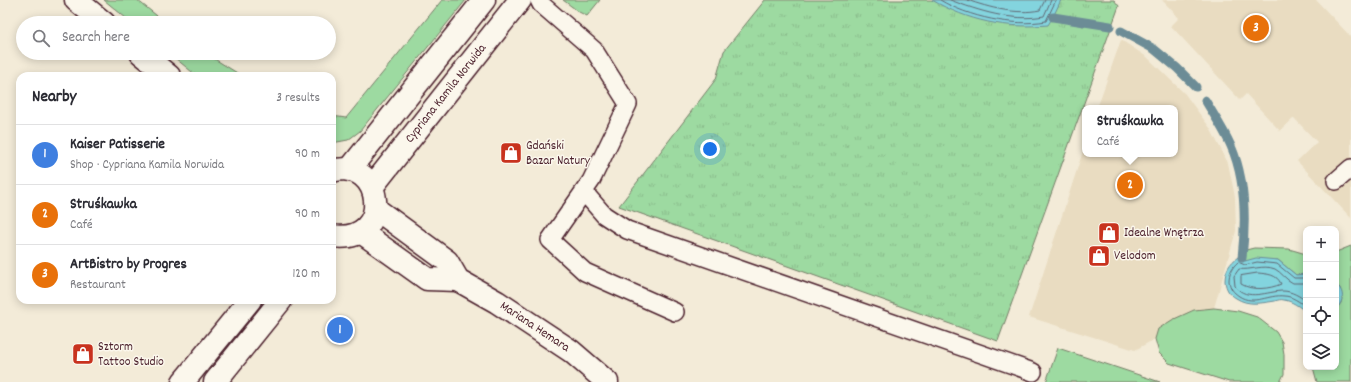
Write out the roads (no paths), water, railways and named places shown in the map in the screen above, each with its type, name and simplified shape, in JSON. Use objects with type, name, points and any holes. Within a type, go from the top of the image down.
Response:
[{"type":"street","points":[[76,0],[95,16]]},
{"type":"street","points":[[340,170],[484,0]]},
{"type":"street","name":"Cypriana Kamila Norwida","points":[[372,187],[520,0]]},
{"type":"street","points":[[150,60],[164,72]]},
{"type":"street","points":[[336,236],[350,236],[360,232],[369,224],[376,209],[375,195],[372,187],[366,179],[358,173],[340,170]]},
{"type":"street","points":[[376,209],[447,261],[458,280]]},
{"type":"street","name":"Mariana Hemara","points":[[360,232],[428,279],[458,280],[497,302],[571,351],[607,382]]},
{"type":"street","points":[[183,382],[247,304]]},
{"type":"street","points":[[215,382],[278,304]]},
{"type":"lane","points":[[539,0],[541,4],[594,50],[628,104],[591,181],[550,240],[585,272],[674,312]]},
{"type":"lane","points":[[1336,181],[1351,168]]},
{"type":"lane","points":[[584,192],[604,215],[627,230],[1033,372]]},
{"type":"water","points":[[932,0],[1061,0],[1048,25],[1017,26],[988,22],[973,18]]},
{"type":"water","points":[[1238,257],[1245,261],[1256,258],[1278,260],[1296,275],[1303,274],[1303,310],[1296,304],[1287,301],[1281,300],[1250,303],[1241,301],[1231,295],[1226,286],[1225,277],[1228,267]]},
{"type":"water","points":[[1339,287],[1342,293],[1341,303],[1339,305]]},
{"type":"waterway","points":[[1053,17],[1110,26]]},
{"type":"waterway","points":[[1121,31],[1154,49],[1177,68],[1196,87]]},
{"type":"waterway","points":[[1205,100],[1231,146],[1240,173],[1244,201],[1242,258]]},
{"type":"place","name":"ArtBistro by Progres","points":[[1256,28]]},
{"type":"place","name":"Gdański Bazar Natury","points":[[511,153]]},
{"type":"place","name":"Struśkawka","points":[[1130,185]]},
{"type":"place","name":"Idealne Wnętrza","points":[[1109,233]]},
{"type":"place","name":"Velodom","points":[[1099,256]]},
{"type":"place","name":"Kaiser Patisserie","points":[[340,330]]},
{"type":"place","name":"Sztorm Tattoo Studio","points":[[83,354]]}]
